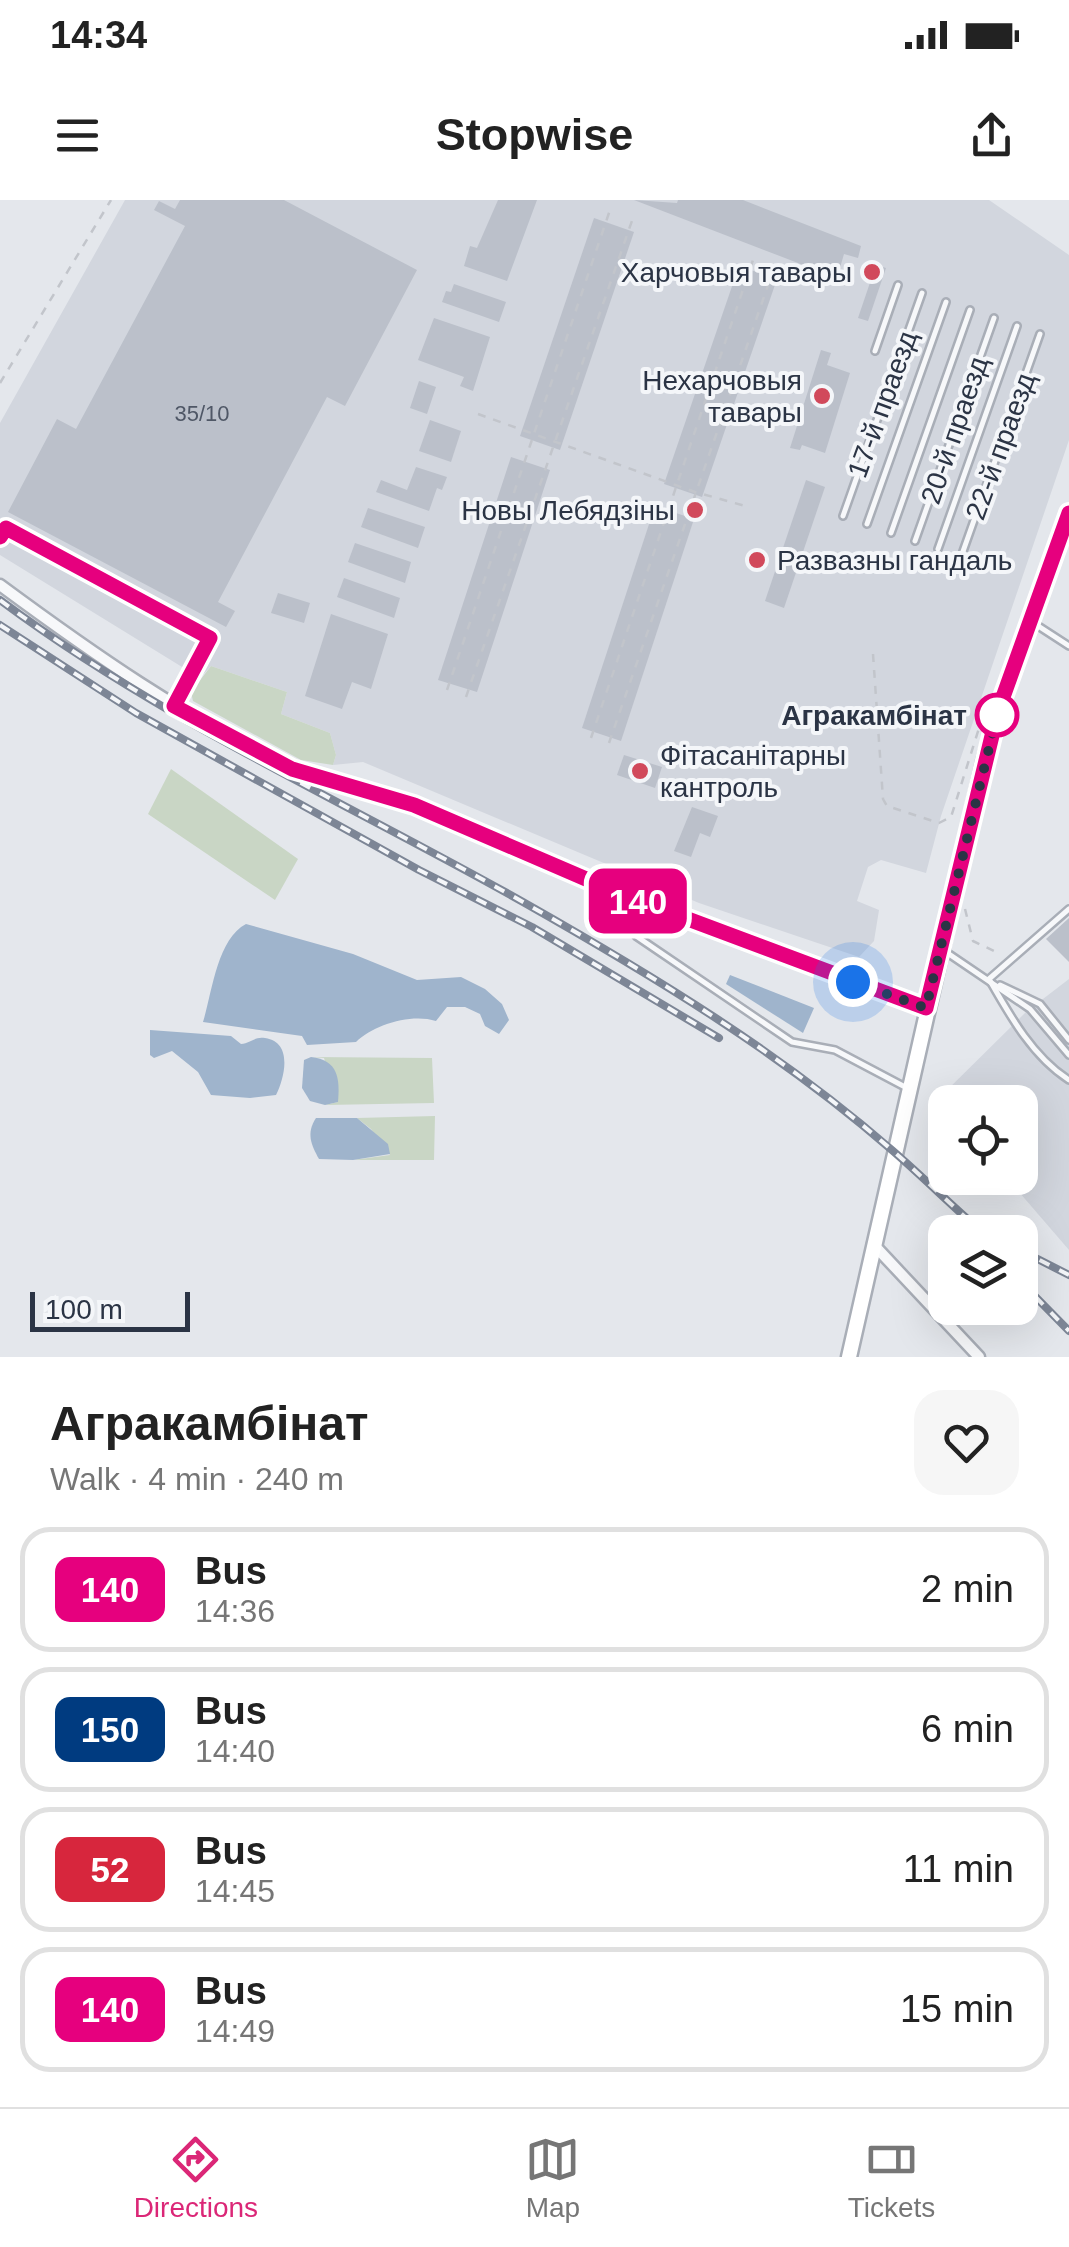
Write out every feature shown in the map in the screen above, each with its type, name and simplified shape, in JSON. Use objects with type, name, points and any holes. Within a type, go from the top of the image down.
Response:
[{"type":"street","points":[[848,1357],[939,948],[998,711],[1069,513]]},
{"type":"street","points":[[0,585],[87,650],[174,706],[292,769],[414,805],[647,904],[926,1008]]},
{"type":"street","points":[[873,1244],[980,1357]]},
{"type":"lane","points":[[875,350],[898,284]]},
{"type":"lane","name":"17-й праезд","points":[[843,516],[922,293]]},
{"type":"lane","points":[[868,524],[946,302]]},
{"type":"lane","points":[[891,533],[970,310]]},
{"type":"lane","name":"20-й праезд","points":[[915,541],[994,318]]},
{"type":"lane","points":[[938,549],[1017,326]]},
{"type":"lane","name":"22-й праезд","points":[[961,557],[1040,334]]},
{"type":"lane","points":[[0,537],[6,528],[210,638],[174,706]]},
{"type":"lane","points":[[1029,620],[1069,646]]},
{"type":"lane","points":[[647,904],[636,936],[792,1042],[835,1050],[908,1089]]},
{"type":"lane","points":[[991,981],[1069,909]]},
{"type":"lane","points":[[939,948],[1030,1009],[1069,1055]]},
{"type":"lane","points":[[991,981],[1040,1004],[1069,1040]]},
{"type":"lane","points":[[991,981],[1012,1020],[1053,1070],[1069,1080]]},
{"type":"path","points":[[0,383],[111,200]]},
{"type":"path","points":[[447,690],[610,206]]},
{"type":"path","points":[[466,697],[634,215]]},
{"type":"path","points":[[591,738],[753,260]]},
{"type":"path","points":[[609,744],[774,268]]},
{"type":"path","points":[[478,414],[676,486],[749,507]]},
{"type":"path","points":[[873,654],[882,798],[887,806],[939,823],[951,817],[980,725]]},
{"type":"path","points":[[964,904],[973,941],[994,951]]},
{"type":"shaded area","name":"Новы Лебядзіны","points":[[125,200],[989,200],[1069,255],[1069,440],[941,816],[926,873],[881,860],[868,867],[857,901],[879,910],[874,941],[859,957],[699,903],[363,762],[333,765],[336,755],[330,733],[281,714],[287,692],[211,666],[200,678],[0,555],[0,423]]},
{"type":"shaded area","points":[[1069,979],[1069,1250],[1022,1195],[1038,1195],[1038,1085],[952,1085],[1026,1012]]},
{"type":"green space","points":[[211,666],[287,692],[281,714],[330,733],[336,755],[333,765],[301,760],[193,701],[191,692]]},
{"type":"green space","points":[[171,769],[298,859],[275,900],[148,814]]},
{"type":"green space","points":[[311,1057],[432,1058],[434,1103],[325,1105],[338,1102],[324,1058]]},
{"type":"green space","points":[[435,1116],[434,1160],[353,1160],[390,1155],[371,1129],[357,1118]]},
{"type":"water","points":[[246,924],[353,954],[417,980],[461,977],[485,989],[502,1004],[509,1020],[499,1034],[485,1026],[480,1014],[465,1007],[447,1007],[436,1021],[393,1022],[356,1042],[307,1045],[302,1036],[203,1022],[222,954],[236,931]]},
{"type":"water","points":[[730,975],[814,1008],[803,1033],[726,984]]},
{"type":"water","points":[[150,1030],[231,1036],[241,1044],[262,1038],[274,1041],[280,1046],[284,1061],[276,1095],[211,1095],[198,1072],[172,1051],[154,1058],[150,1055]]},
{"type":"water","points":[[311,1057],[332,1066],[338,1102],[325,1105],[310,1101],[302,1088],[304,1060]]},
{"type":"water","points":[[316,1118],[357,1118],[388,1144],[390,1154],[353,1160],[319,1159],[311,1139]]},
{"type":"building","points":[[180,200],[284,200],[417,270],[345,406],[327,397],[218,602],[235,611],[226,627],[8,512],[57,419],[76,429],[185,226],[154,210],[159,201],[175,209]]},
{"type":"building","points":[[498,200],[537,200],[507,281],[464,266],[470,246],[477,248]]},
{"type":"building","points":[[634,200],[743,200],[861,246],[858,258],[844,254],[837,278]]},
{"type":"building","points":[[594,218],[634,232],[560,450],[520,436]]},
{"type":"building","points":[[876,265],[886,268],[868,321],[858,318]]},
{"type":"building","points":[[739,266],[777,279],[702,497],[664,484]]},
{"type":"building","points":[[454,284],[506,302],[499,322],[442,302]]},
{"type":"building","points":[[434,318],[490,337],[473,391],[460,386],[464,377],[418,360]]},
{"type":"building","points":[[821,350],[831,353],[827,365],[850,373],[825,453],[802,445],[800,450],[790,448]]},
{"type":"building","points":[[419,381],[436,387],[427,414],[410,408]]},
{"type":"building","points":[[430,420],[461,431],[451,462],[419,451]]},
{"type":"building","points":[[511,457],[550,470],[477,692],[438,680]]},
{"type":"building","points":[[416,467],[447,477],[442,490],[437,488],[429,511],[376,492],[381,480],[407,490]]},
{"type":"building","points":[[806,480],[825,487],[784,608],[765,601]]},
{"type":"building","points":[[655,506],[694,519],[621,741],[582,728]]},
{"type":"building","points":[[368,508],[425,527],[418,548],[361,527]]},
{"type":"building","points":[[355,543],[411,562],[405,583],[348,562]]},
{"type":"building","points":[[344,578],[400,598],[394,618],[337,597]]},
{"type":"building","points":[[278,593],[310,603],[304,623],[271,613]]},
{"type":"building","points":[[331,614],[388,634],[371,689],[352,682],[342,709],[305,696]]},
{"type":"building","name":"Фітасанітарны кантроль","points":[[624,755],[662,767],[655,788],[617,775]]},
{"type":"building","points":[[692,807],[718,816],[710,837],[700,833],[691,857],[674,851]]},
{"type":"building","points":[[1069,918],[1069,962],[1046,939]]},
{"type":"railway","points":[[0,600],[62,644],[191,723],[523,902],[714,1017],[850,1115],[963,1215]]},
{"type":"railway","points":[[0,625],[136,713],[419,870],[532,927],[719,1038]]},
{"type":"railway","points":[[1038,1259],[1069,1275]]},
{"type":"railway","points":[[1038,1299],[1069,1331]]},
{"type":"bus line","name":"140","points":[[0,537],[6,528],[210,638],[174,706],[292,769],[414,805],[621,894],[926,1008],[998,711],[1069,513]]},
{"type":"place","name":"Харчовыя тавары","points":[[872,272]]},
{"type":"place","name":"Нехарчовыя тавары","points":[[822,396]]},
{"type":"place","name":"Новы Лебядзіны","points":[[695,510]]},
{"type":"place","name":"Развазны гандаль","points":[[757,560]]},
{"type":"place","name":"Агракамбінат","points":[[997,715]]},
{"type":"place","name":"Фітасанітарны кантроль","points":[[640,771]]},
{"type":"route","points":[[853,982],[926,1008],[998,711],[997,715]]}]
